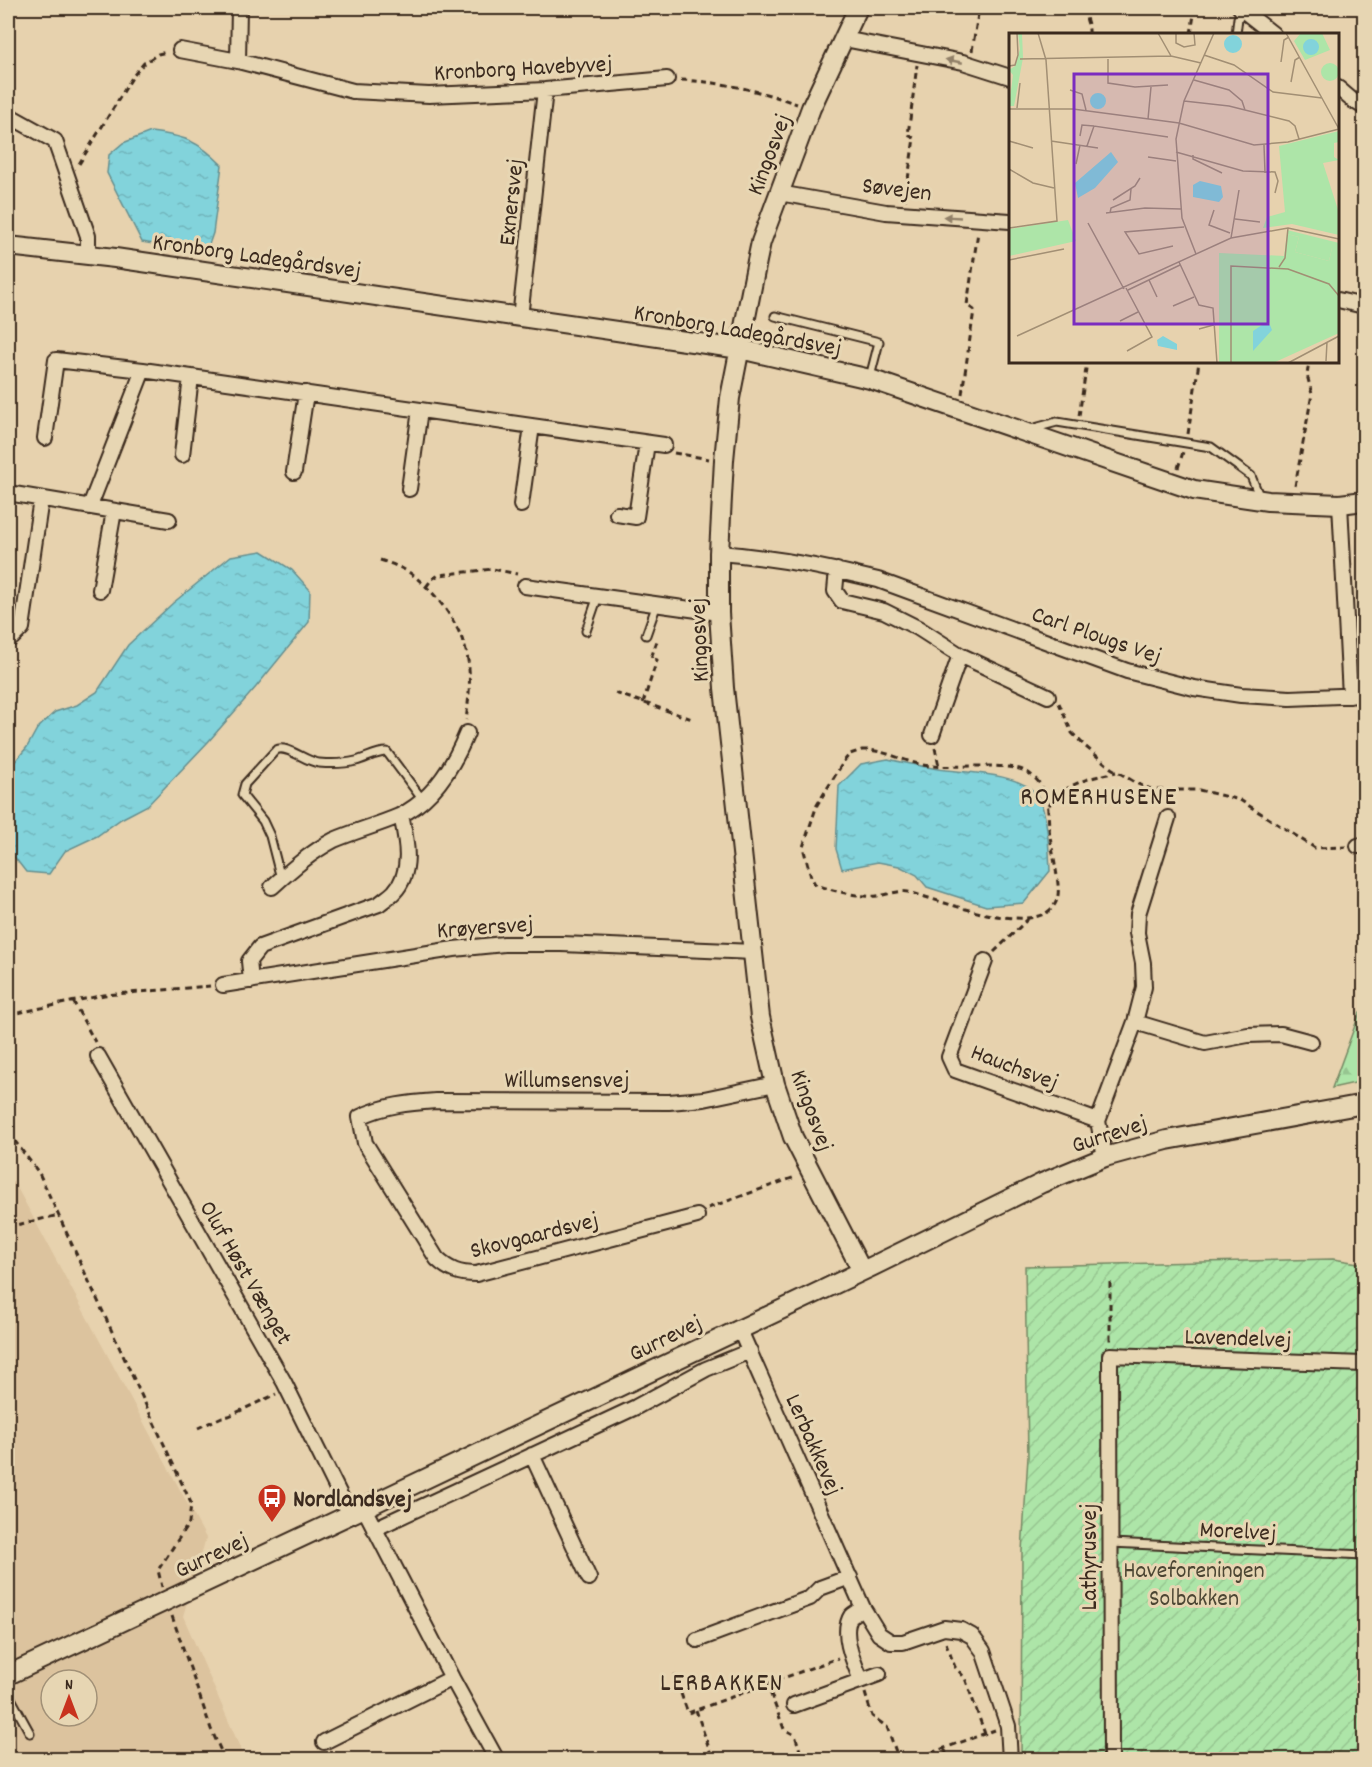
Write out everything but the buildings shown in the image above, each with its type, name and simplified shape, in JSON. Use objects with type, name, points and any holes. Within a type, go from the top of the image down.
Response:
[{"type":"street","points":[[238,61],[239,8]]},
{"type":"street","name":"Kingosvej","points":[[858,8],[811,108],[761,242],[730,398],[719,553],[719,613],[723,688],[760,1017],[775,1084],[793,1137],[862,1271]]},
{"type":"street","points":[[1242,9],[1272,33]]},
{"type":"street","points":[[844,39],[970,64],[1009,75]]},
{"type":"street","name":"Kronborg Havebyvej","points":[[180,50],[238,61],[353,91],[429,95],[545,90],[667,79]]},
{"type":"street","points":[[1339,89],[1352,100],[1365,106]]},
{"type":"street","name":"Exnersvej","points":[[520,318],[545,90]]},
{"type":"street","points":[[8,115],[55,141],[88,236],[88,255]]},
{"type":"street","name":"Søvejen","points":[[779,193],[903,213],[1009,221]]},
{"type":"street","name":"Kronborg Ladegårdsvej","points":[[8,246],[88,255],[740,349],[870,379],[1194,490],[1292,502],[1340,504],[1365,501]]},
{"type":"street","points":[[1339,300],[1365,306]]},
{"type":"street","points":[[45,438],[56,360],[143,370],[664,445]]},
{"type":"street","points":[[90,506],[143,370]]},
{"type":"street","points":[[182,455],[191,377]]},
{"type":"street","points":[[294,472],[306,393]]},
{"type":"street","points":[[409,489],[420,410]]},
{"type":"street","points":[[521,505],[532,426]]},
{"type":"street","points":[[617,514],[636,517],[647,443]]},
{"type":"street","points":[[8,493],[169,520]]},
{"type":"street","points":[[12,638],[22,628],[41,499]]},
{"type":"street","points":[[1340,504],[1350,696]]},
{"type":"street","points":[[100,590],[114,511]]},
{"type":"street","name":"Carl Plougs Vej","points":[[719,553],[768,558],[878,580],[1127,670],[1194,688],[1241,695],[1290,698],[1365,695]]},
{"type":"street","points":[[837,570],[835,591],[842,601],[884,611],[918,627],[960,655],[1048,696]]},
{"type":"street","points":[[525,586],[719,613]]},
{"type":"street","points":[[932,735],[960,655]]},
{"type":"street","points":[[277,883],[302,860],[333,841],[401,815],[433,791],[454,764],[467,733]]},
{"type":"street","points":[[251,981],[249,961],[260,947],[379,904],[395,891],[404,875],[408,857],[401,815]]},
{"type":"street","points":[[1106,1158],[1098,1121],[1135,1022],[1144,987],[1143,963],[1137,933],[1138,914],[1168,818]]},
{"type":"street","name":"Krøyersvej","points":[[223,985],[454,949],[504,944],[562,944],[754,952]]},
{"type":"street","name":"Hauchsvej","points":[[985,961],[949,1057],[955,1070],[1098,1121]]},
{"type":"street","points":[[1135,1022],[1205,1043],[1223,1042],[1248,1035],[1281,1034],[1311,1042]]},
{"type":"street","name":"Oluf Høst Vænget","points":[[96,1049],[357,1512]]},
{"type":"street","name":"Willumsensvej","points":[[360,1117],[375,1110],[436,1101],[669,1102],[704,1099],[775,1084]]},
{"type":"street","name":"Gurrevej","points":[[8,1675],[357,1512],[1042,1183],[1106,1158],[1167,1140],[1365,1104]]},
{"type":"street","name":"Skovgaardsvej","points":[[360,1117],[365,1143],[437,1259],[448,1269],[462,1274],[476,1274],[697,1216]]},
{"type":"street","name":"Lerbakkevej","points":[[740,1328],[863,1608],[879,1634],[891,1642],[903,1642],[941,1629]]},
{"type":"street","name":"Gurrevej","points":[[374,1529],[636,1407],[706,1369],[750,1352]]},
{"type":"street","name":"Lavendelvej","points":[[1110,1355],[1365,1364]]},
{"type":"street","name":"Lathyrusvej","points":[[1110,1355],[1111,1760]]},
{"type":"street","points":[[532,1455],[589,1578]]},
{"type":"street","points":[[357,1512],[374,1529],[496,1760]]},
{"type":"street","points":[[697,1640],[810,1598],[820,1588],[850,1577]]},
{"type":"street","points":[[861,1680],[848,1644],[848,1628],[851,1617],[863,1608]]},
{"type":"street","points":[[941,1629],[961,1630],[972,1636],[983,1651],[1008,1726],[1010,1760]]},
{"type":"street","points":[[794,1705],[879,1674]]},
{"type":"street","points":[[324,1742],[452,1678]]},
{"type":"lane","points":[[1236,33],[1242,9]]},
{"type":"lane","points":[[776,316],[879,342],[870,379]]},
{"type":"lane","points":[[1022,431],[1057,422],[1211,447],[1251,476],[1261,500]]},
{"type":"lane","points":[[586,631],[598,596]]},
{"type":"lane","points":[[646,635],[657,604]]},
{"type":"lane","points":[[277,883],[270,836],[263,821],[242,795],[245,784],[276,750],[287,749],[313,763],[333,764],[353,762],[379,752],[387,753],[422,799]]},
{"type":"lane","name":"Morelvej","points":[[1111,1543],[1365,1555]]},
{"type":"lane","points":[[8,1693],[30,1733]]},
{"type":"path","points":[[970,64],[979,8]]},
{"type":"path","points":[[1085,8],[1090,27],[1089,33]]},
{"type":"path","points":[[1191,33],[1195,8]]},
{"type":"path","points":[[70,179],[132,76],[144,63],[158,54],[180,50]]},
{"type":"path","points":[[903,213],[914,138],[908,135],[918,54]]},
{"type":"path","points":[[667,79],[713,81],[751,89],[811,108]]},
{"type":"path","points":[[960,410],[974,310],[967,305],[980,219]]},
{"type":"path","points":[[1077,425],[1087,363]]},
{"type":"path","points":[[1173,483],[1186,443],[1199,363]]},
{"type":"path","points":[[1292,502],[1312,394],[1306,375],[1309,363]]},
{"type":"path","points":[[664,445],[668,452],[724,460]]},
{"type":"path","points":[[380,560],[412,575],[426,586],[453,621],[466,651],[470,692],[467,733]]},
{"type":"path","points":[[426,586],[439,575],[493,569],[516,573],[525,586]]},
{"type":"path","points":[[643,703],[657,660],[651,658],[657,639],[646,635]]},
{"type":"path","points":[[615,693],[692,719]]},
{"type":"path","points":[[1048,696],[1058,701],[1072,732],[1086,747],[1117,772],[1138,784],[1153,790],[1199,790],[1240,800],[1315,848],[1361,846]]},
{"type":"path","points":[[932,735],[939,766]]},
{"type":"path","points":[[859,751],[873,751],[914,764],[939,766],[1010,767],[1022,769],[1039,781],[1047,794],[1058,894],[1051,908],[1040,915],[1029,917],[980,913],[904,891],[863,896],[813,882],[805,857],[804,843],[818,805],[850,754],[859,751]]},
{"type":"path","points":[[1048,807],[1059,795],[1080,781],[1117,772]]},
{"type":"path","points":[[1047,794],[1059,795]]},
{"type":"path","points":[[1002,944],[1029,917]]},
{"type":"path","points":[[8,1015],[104,995],[223,985]]},
{"type":"path","points":[[73,1001],[96,1049]]},
{"type":"path","points":[[8,1132],[39,1173],[191,1503],[189,1523],[158,1570],[166,1601],[211,1729],[225,1760]]},
{"type":"path","points":[[697,1216],[704,1209],[811,1172]]},
{"type":"path","points":[[8,1227],[59,1215]]},
{"type":"path","points":[[1110,1282],[1110,1355]]},
{"type":"path","points":[[198,1428],[287,1389]]},
{"type":"path","points":[[941,1629],[955,1668],[965,1678],[985,1734]]},
{"type":"path","points":[[674,1674],[688,1713],[851,1653]]},
{"type":"path","points":[[861,1680],[872,1716],[886,1727],[899,1760]]},
{"type":"path","points":[[767,1684],[784,1729],[795,1735],[803,1760]]},
{"type":"path","points":[[696,1710],[713,1760]]},
{"type":"path","points":[[911,1760],[1008,1726]]},
{"type":"path","points":[[944,1748],[949,1760]]},
{"type":"shaded area","points":[[14,1182],[206,1538],[183,1616],[245,1759],[8,1759],[8,1183]]},
{"type":"green space","points":[[1364,1010],[1364,1081],[1332,1088],[1360,1012]]},
{"type":"green space","name":"Haveforeningen Solbakken","points":[[1333,1259],[1364,1264],[1364,1759],[1021,1760],[1022,1551],[1028,1457],[1025,1266]]},
{"type":"water","points":[[151,132],[173,135],[190,141],[206,150],[222,165],[213,233],[206,253],[142,242],[107,173],[109,155],[123,143]]},
{"type":"water","points":[[262,551],[292,570],[310,590],[309,622],[208,742],[148,805],[121,819],[97,836],[65,851],[49,874],[26,872],[8,849],[8,770],[27,747],[37,729],[55,712],[77,705],[97,692],[128,645],[173,603],[231,556]]},
{"type":"water","points":[[888,759],[938,769],[1004,777],[1017,781],[1036,794],[1045,820],[1050,871],[1024,903],[986,906],[927,887],[917,875],[899,866],[878,862],[842,869],[836,849],[839,786],[861,764]]},
{"type":"place","name":"Nordlandsvej","points":[[272,1524]]},
{"type":"district","name":"ROMERHUSENE","points":[[1099,795]]},
{"type":"district","name":"LERBAKKEN","points":[[722,1681]]}]
